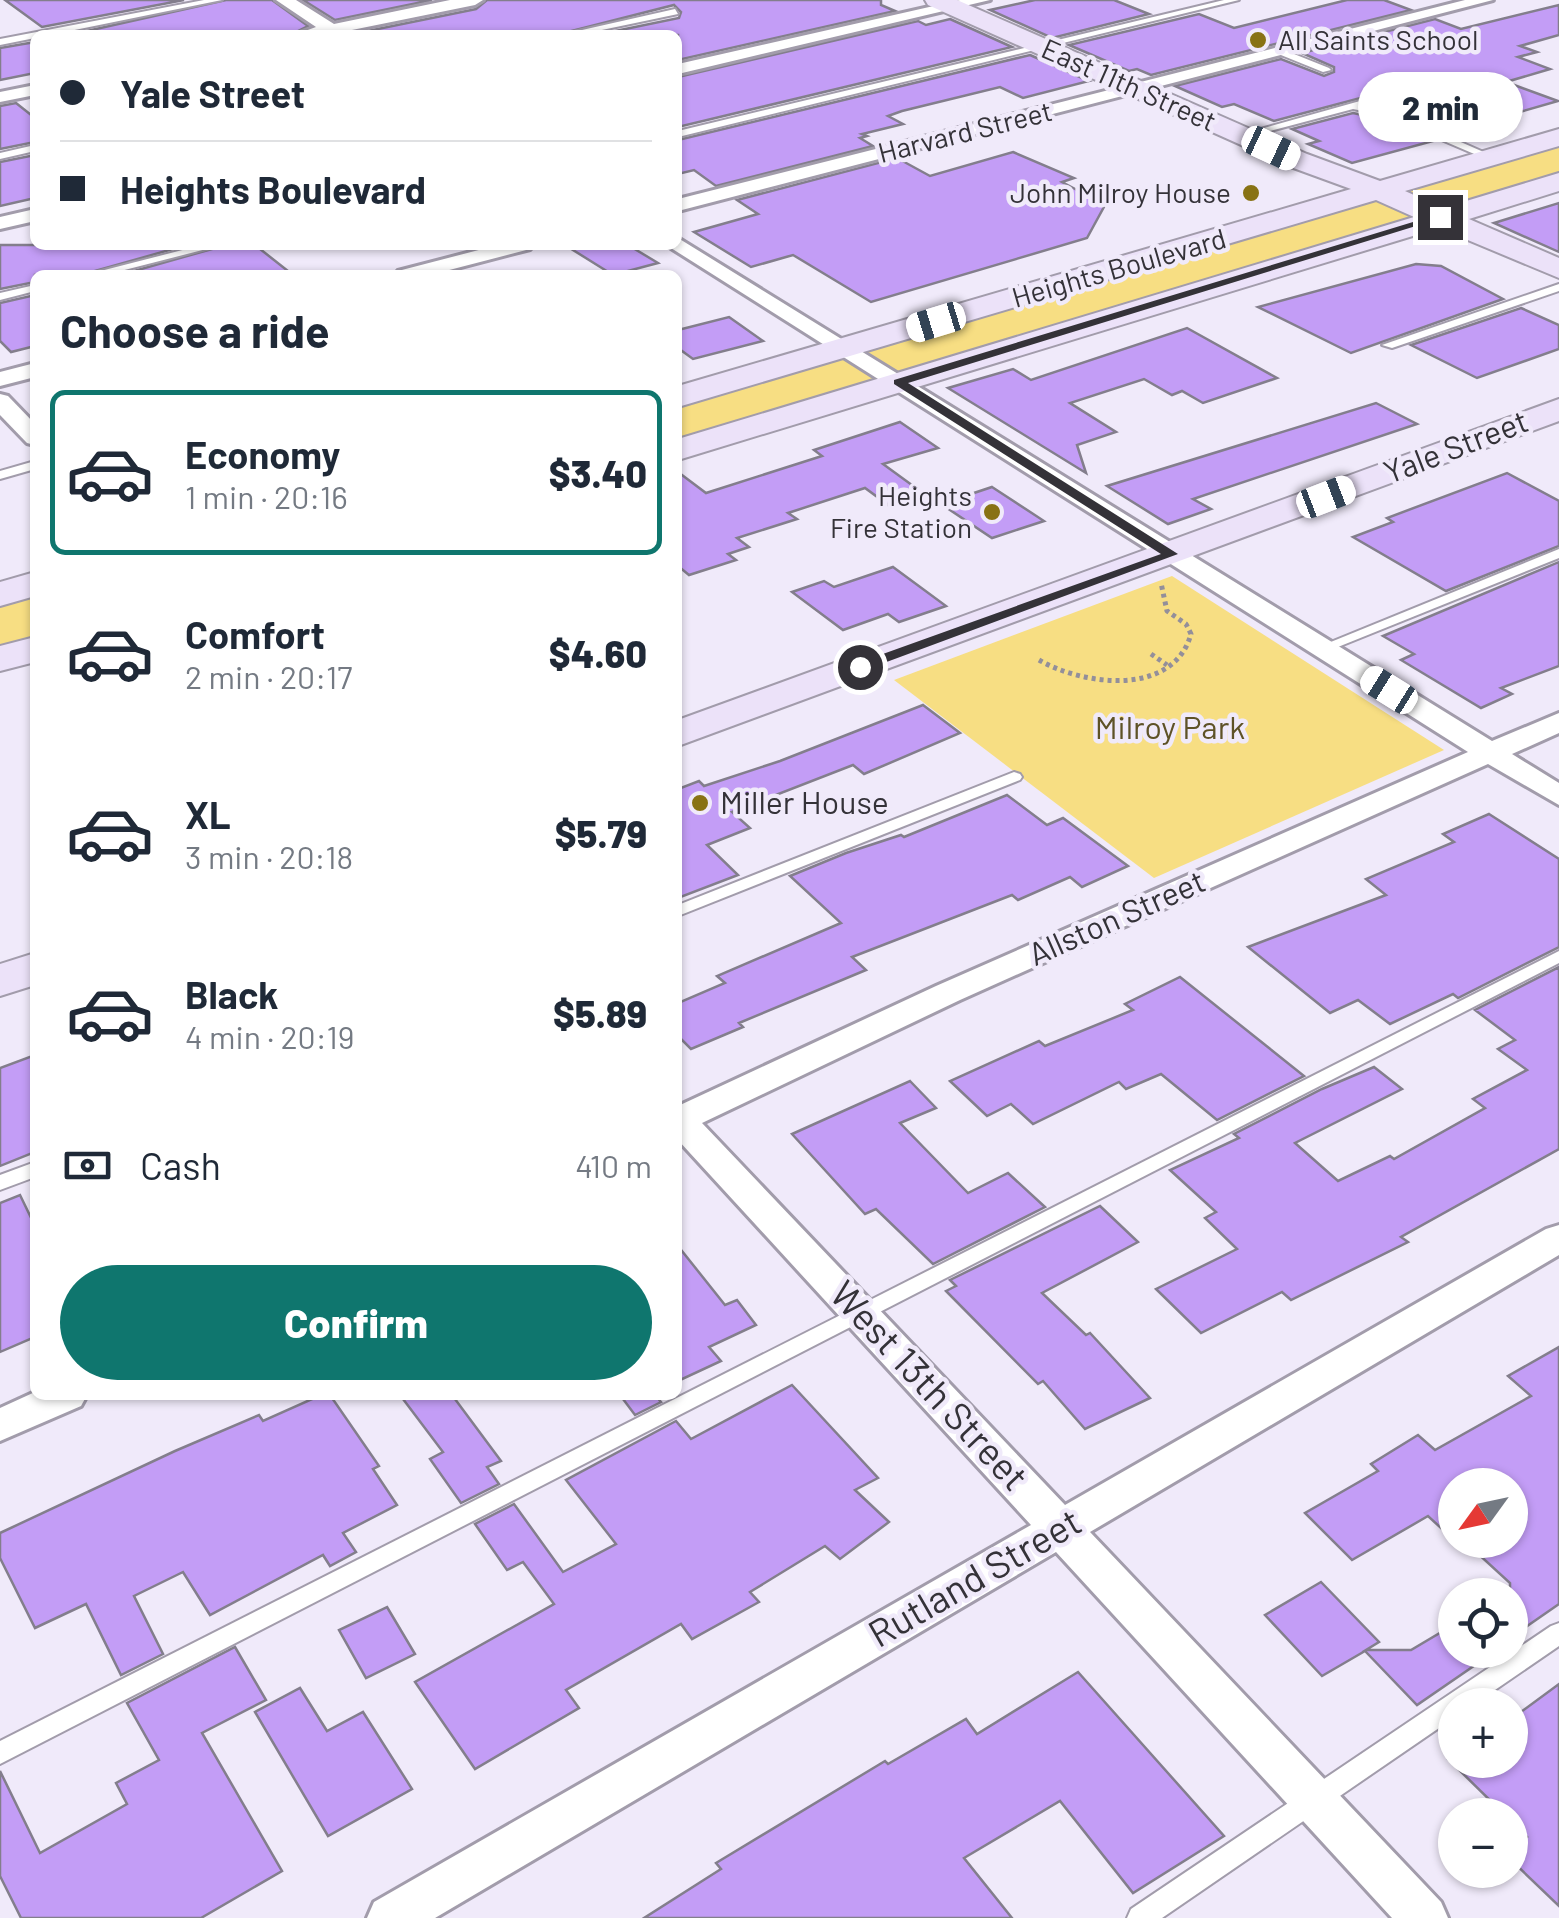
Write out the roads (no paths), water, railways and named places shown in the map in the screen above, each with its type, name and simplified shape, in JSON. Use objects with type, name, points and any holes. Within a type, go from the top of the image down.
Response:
[{"type":"main road","name":"East 11th Street","points":[[944,3],[1244,135],[1298,160],[1304,169],[1431,219]]},
{"type":"main road","name":"Heights Boulevard","points":[[682,396],[1559,136]]},
{"type":"main road","name":"Heights Boulevard","points":[[682,449],[1557,184]]},
{"type":"main road","points":[[1431,219],[1559,269]]},
{"type":"main road","points":[[1431,219],[1559,285]]},
{"type":"main road","name":"Yale Street","points":[[682,733],[1166,566],[1559,408]]},
{"type":"main road","points":[[0,594],[30,585]]},
{"type":"main road","points":[[0,659],[30,650]]},
{"type":"main road","points":[[0,981],[30,970]]},
{"type":"street","points":[[284,0],[333,30]]},
{"type":"street","points":[[345,30],[475,0]]},
{"type":"street","points":[[682,68],[944,3],[982,0]]},
{"type":"street","name":"Harvard Street","points":[[682,205],[1484,0]]},
{"type":"street","points":[[0,97],[30,91]]},
{"type":"street","points":[[0,223],[30,216]]},
{"type":"street","points":[[682,246],[898,382],[1166,566],[1323,648],[1559,796]]},
{"type":"street","points":[[424,270],[502,250]]},
{"type":"street","points":[[0,379],[30,371]]},
{"type":"street","points":[[0,400],[30,433]]},
{"type":"street","name":"Allston Street","points":[[682,1118],[948,993],[1559,722]]},
{"type":"street","name":"West 13th Street","points":[[682,1124],[1424,1918]]},
{"type":"street","name":"Rutland Street","points":[[391,1918],[1559,1238]]},
{"type":"street","points":[[0,1425],[56,1400]]},
{"type":"lane","points":[[62,30],[218,0]]},
{"type":"lane","points":[[682,133],[1235,0]]},
{"type":"lane","points":[[590,30],[676,12]]},
{"type":"lane","points":[[0,42],[30,36]]},
{"type":"lane","points":[[1279,51],[1326,70]]},
{"type":"lane","points":[[1244,135],[1384,97]]},
{"type":"lane","points":[[1354,106],[1386,114],[1490,157]]},
{"type":"lane","points":[[0,156],[30,149]]},
{"type":"lane","points":[[112,270],[195,250]]},
{"type":"lane","points":[[1388,345],[1559,285]]},
{"type":"lane","points":[[0,297],[30,289]]},
{"type":"lane","points":[[0,474],[30,466]]},
{"type":"lane","points":[[1323,648],[1559,553]]},
{"type":"lane","points":[[682,910],[1014,777]]},
{"type":"lane","points":[[0,1753],[1559,956]]},
{"type":"lane","points":[[0,1183],[30,1171]]},
{"type":"lane","points":[[1140,1918],[1559,1633]]},
{"type":"place","name":"All Saints School","points":[[1258,40]]},
{"type":"place","name":"John Milroy House","points":[[1251,193]]},
{"type":"place","name":"Heights Fire Station","points":[[992,512]]},
{"type":"place","name":"Miller House","points":[[700,803]]},
{"type":"park label","name":"Milroy Park","points":[[1170,728]]}]
